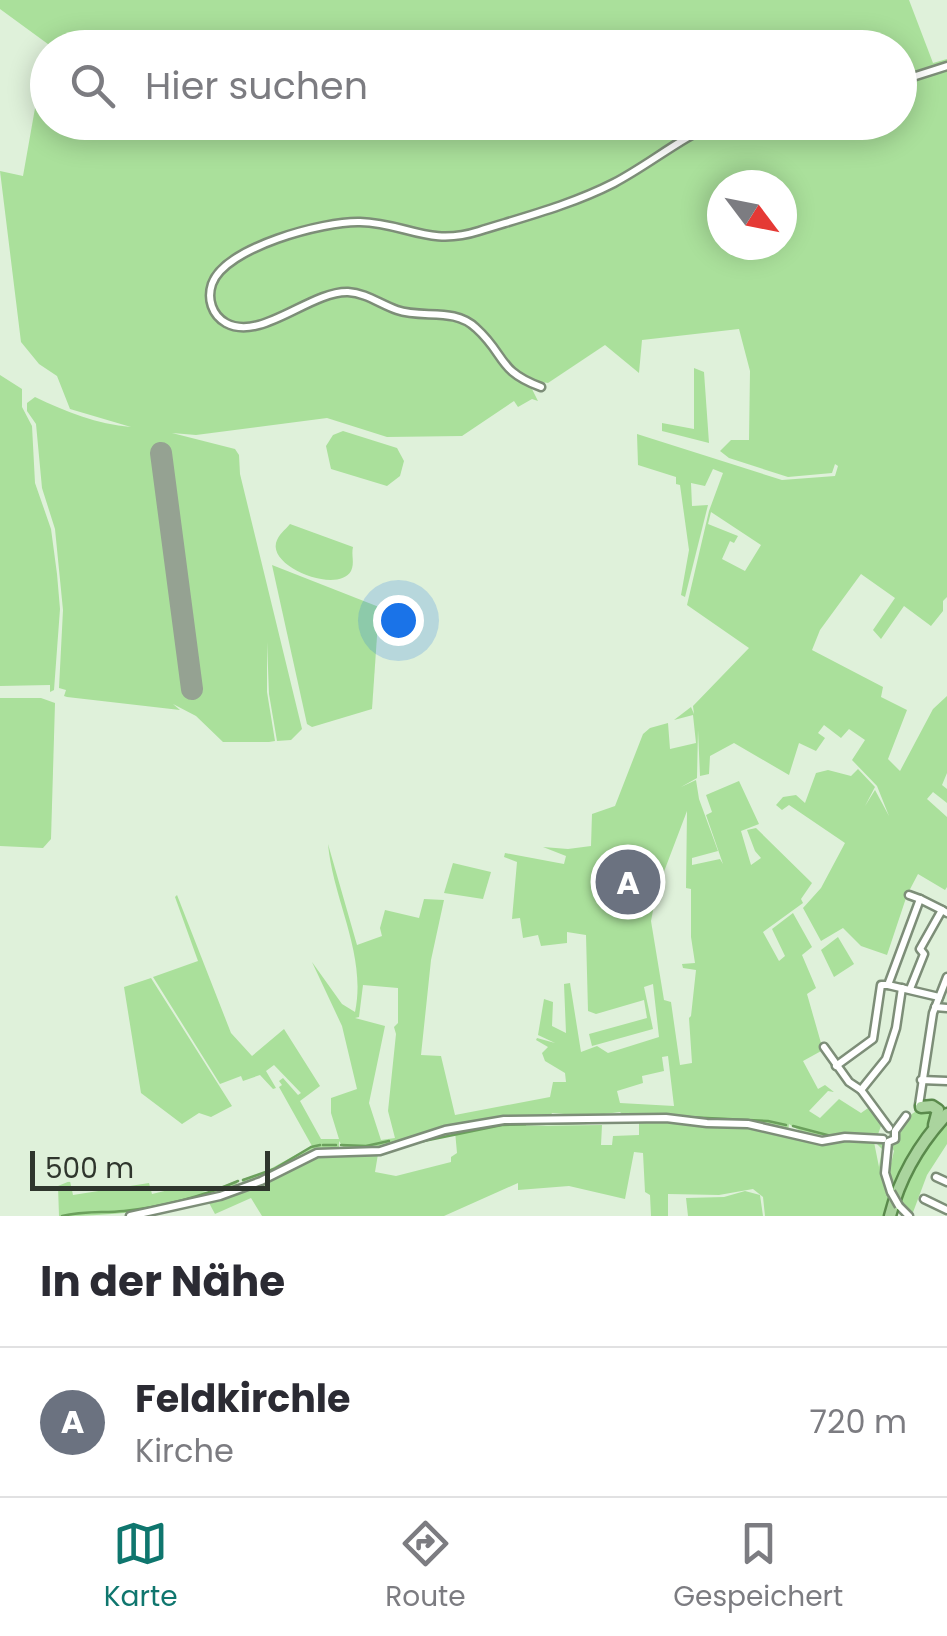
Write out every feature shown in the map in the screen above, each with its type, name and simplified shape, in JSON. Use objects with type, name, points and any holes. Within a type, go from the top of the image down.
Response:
[{"type":"main road","points":[[920,1103],[947,1106]]},
{"type":"main road","points":[[920,1103],[938,1110],[932,1130]]},
{"type":"main road","points":[[890,1216],[905,1174],[932,1130],[947,1114]]},
{"type":"street","points":[[917,76],[947,66]]},
{"type":"street","points":[[542,387],[512,374],[478,328],[460,318],[401,312],[368,297],[344,292],[261,324],[235,326],[213,310],[211,287],[219,271],[238,258],[304,231],[362,222],[431,238],[459,236],[576,200],[638,170],[681,140]]},
{"type":"street","points":[[909,894],[944,912],[920,949]]},
{"type":"street","points":[[888,986],[920,899]]},
{"type":"street","points":[[861,1090],[886,1059],[906,988],[924,954],[904,940]]},
{"type":"street","points":[[130,1216],[220,1196],[317,1153],[380,1151],[444,1130],[504,1120],[666,1118],[748,1124],[822,1141],[887,1134],[920,1103],[935,1007],[947,976]]},
{"type":"street","points":[[822,1068],[873,1039],[881,984],[939,996]]},
{"type":"street","points":[[935,1007],[947,1008]]},
{"type":"street","points":[[824,1047],[881,1120],[887,1134],[885,1172],[891,1192],[908,1216]]},
{"type":"street","points":[[921,1080],[947,1082]]},
{"type":"street","points":[[936,1177],[947,1182]]},
{"type":"street","points":[[924,1199],[947,1210]]},
{"type":"green space","points":[[0,0],[909,0],[933,63],[947,59],[947,597],[943,611],[931,626],[904,606],[881,639],[873,630],[895,598],[861,574],[820,630],[812,650],[883,687],[881,697],[907,710],[888,759],[900,771],[933,709],[947,696],[947,773],[942,785],[947,789],[947,803],[933,792],[927,799],[947,817],[947,887],[945,890],[918,874],[887,955],[861,946],[843,928],[821,941],[803,908],[821,888],[845,843],[789,805],[782,810],[776,805],[783,797],[796,795],[805,803],[816,773],[828,770],[851,776],[858,769],[875,787],[865,806],[875,790],[889,816],[877,786],[852,760],[865,740],[849,729],[841,738],[824,725],[818,733],[825,738],[816,751],[799,743],[789,775],[734,743],[710,756],[709,774],[700,776],[698,730],[697,778],[681,787],[696,780],[699,799],[718,851],[692,858],[692,865],[720,859],[723,864],[706,815],[712,812],[706,795],[739,781],[759,824],[741,831],[751,865],[761,858],[747,830],[756,828],[812,883],[801,899],[803,903],[763,932],[779,961],[785,956],[772,929],[793,913],[812,947],[802,955],[816,988],[807,994],[823,1050],[803,1061],[818,1089],[825,1085],[834,1092],[828,1091],[809,1111],[820,1118],[839,1099],[861,1113],[871,1106],[881,1126],[874,1138],[814,1135],[789,1124],[788,1132],[820,1140],[874,1142],[879,1167],[879,1141],[885,1147],[884,1174],[891,1198],[885,1216],[765,1216],[763,1197],[753,1189],[719,1195],[668,1194],[668,1216],[651,1216],[643,1153],[634,1152],[625,1199],[569,1186],[518,1190],[518,1183],[444,1216],[262,1216],[251,1198],[215,1214],[208,1201],[279,1174],[309,1157],[378,1154],[375,1172],[396,1176],[451,1162],[457,1153],[455,1131],[525,1121],[526,1126],[602,1125],[601,1145],[612,1145],[613,1136],[639,1135],[639,1122],[630,1122],[620,1112],[483,1120],[442,1127],[371,1150],[345,1150],[339,1141],[339,1147],[302,1157],[243,1185],[242,1179],[261,1174],[312,1146],[279,1081],[283,1078],[298,1095],[301,1093],[274,1065],[266,1071],[276,1088],[260,1075],[243,1081],[241,1076],[220,1084],[153,977],[198,961],[175,897],[231,1033],[252,1056],[284,1029],[320,1086],[300,1101],[321,1139],[339,1139],[331,1098],[357,1089],[342,1026],[312,962],[342,1004],[355,1012],[357,970],[328,844],[357,945],[382,936],[385,910],[419,918],[424,899],[444,900],[431,960],[421,1055],[441,1056],[455,1115],[550,1097],[553,1082],[566,1082],[565,1073],[545,1061],[542,1053],[548,1047],[536,1040],[555,1043],[538,1035],[544,999],[553,1002],[552,1026],[566,1033],[564,984],[570,983],[581,1052],[597,1046],[608,1053],[659,1037],[653,984],[644,987],[653,1029],[592,1046],[589,1034],[647,1018],[644,1000],[596,1014],[588,1011],[586,935],[567,932],[567,943],[541,946],[538,935],[523,938],[520,918],[512,919],[517,862],[504,857],[505,853],[564,864],[566,856],[543,847],[591,846],[592,814],[615,806],[643,734],[668,723],[670,749],[696,743],[693,715],[674,720],[691,707],[694,714],[693,706],[749,648],[687,605],[709,511],[723,473],[713,469],[705,486],[691,483],[692,506],[708,505],[685,597],[681,595],[689,550],[680,485],[676,484],[676,477],[638,465],[637,434],[782,480],[835,476],[838,466],[835,464],[832,473],[788,477],[729,458],[720,451],[731,440],[749,440],[750,371],[739,329],[642,340],[639,373],[605,345],[548,383],[535,381],[532,389],[538,401],[532,399],[518,407],[514,401],[462,436],[387,437],[327,418],[196,435],[172,433],[235,449],[239,455],[240,474],[302,729],[291,740],[277,741],[269,694],[267,642],[267,692],[275,741],[223,742],[196,716],[173,704],[180,710],[64,696],[66,690],[59,688],[63,610],[55,529],[42,488],[36,424],[27,411],[27,403],[35,397],[82,416],[131,427],[70,409],[57,376],[39,364],[21,342],[0,171],[23,176],[30,136],[30,140],[917,140],[917,30],[30,30],[0,9]],"holes":[[[711,512],[761,545],[745,571],[722,559],[730,541],[734,543],[738,536],[708,524]],[[687,811],[686,888],[691,889],[695,963],[682,964],[683,968],[696,970],[689,1018],[692,1063],[680,1065],[671,1002],[664,1000],[651,921],[657,890]],[[363,985],[398,988],[388,1111],[395,1138],[381,1140],[369,1103],[385,1026],[355,1018],[359,1017]],[[668,1056],[674,1106],[620,1103],[617,1091],[643,1083],[642,1076],[664,1071],[662,1057]]]},
{"type":"green space","points":[[694,368],[704,372],[709,443],[662,431],[662,423],[694,429]]},
{"type":"green space","points":[[0,375],[22,389],[22,407],[32,426],[35,483],[51,529],[60,609],[54,690],[50,692],[50,685],[0,686]]},
{"type":"green space","points":[[343,431],[397,448],[404,461],[400,476],[387,486],[331,469],[326,446],[333,435]]},
{"type":"green space","points":[[290,524],[353,547],[351,571],[333,580],[320,579],[283,561],[276,543]]},
{"type":"green space","points":[[272,565],[379,607],[372,709],[312,727],[307,724]]},
{"type":"green space","points":[[0,698],[41,698],[55,703],[51,839],[43,848],[0,846]]},
{"type":"green space","points":[[453,863],[491,872],[483,899],[444,893]]},
{"type":"green space","points":[[838,937],[854,964],[834,977],[821,950]]},
{"type":"green space","points":[[151,978],[232,1106],[211,1117],[199,1113],[182,1124],[141,1093],[124,987]]},
{"type":"green space","points":[[931,1107],[935,1120],[905,1163],[894,1190],[889,1172],[894,1151],[891,1146],[914,1112]]},
{"type":"green space","points":[[947,1119],[947,1144],[927,1175],[912,1215],[899,1199],[920,1152]]},
{"type":"green space","points":[[70,1181],[73,1195],[149,1183],[152,1194],[181,1187],[207,1192],[236,1181],[238,1187],[150,1210],[59,1216],[58,1186]]},
{"type":"green space","points":[[745,1191],[760,1195],[763,1216],[688,1216],[686,1198],[724,1197]]},
{"type":"waterway","points":[[686,1117],[786,1125]]},
{"type":"waterway","points":[[414,1143],[502,1125],[618,1122]]},
{"type":"waterway","points":[[793,1126],[831,1136]]},
{"type":"waterway","points":[[341,1145],[366,1146],[389,1141]]},
{"type":"waterway","points":[[243,1180],[320,1145]]},
{"type":"waterway","points":[[323,1145],[336,1145]]},
{"type":"waterway","points":[[62,1216],[153,1207],[238,1181]]},
{"type":"runway","points":[[161,453],[192,689]]},
{"type":"place","name":"Feldkirchle","points":[[628,882]]}]
